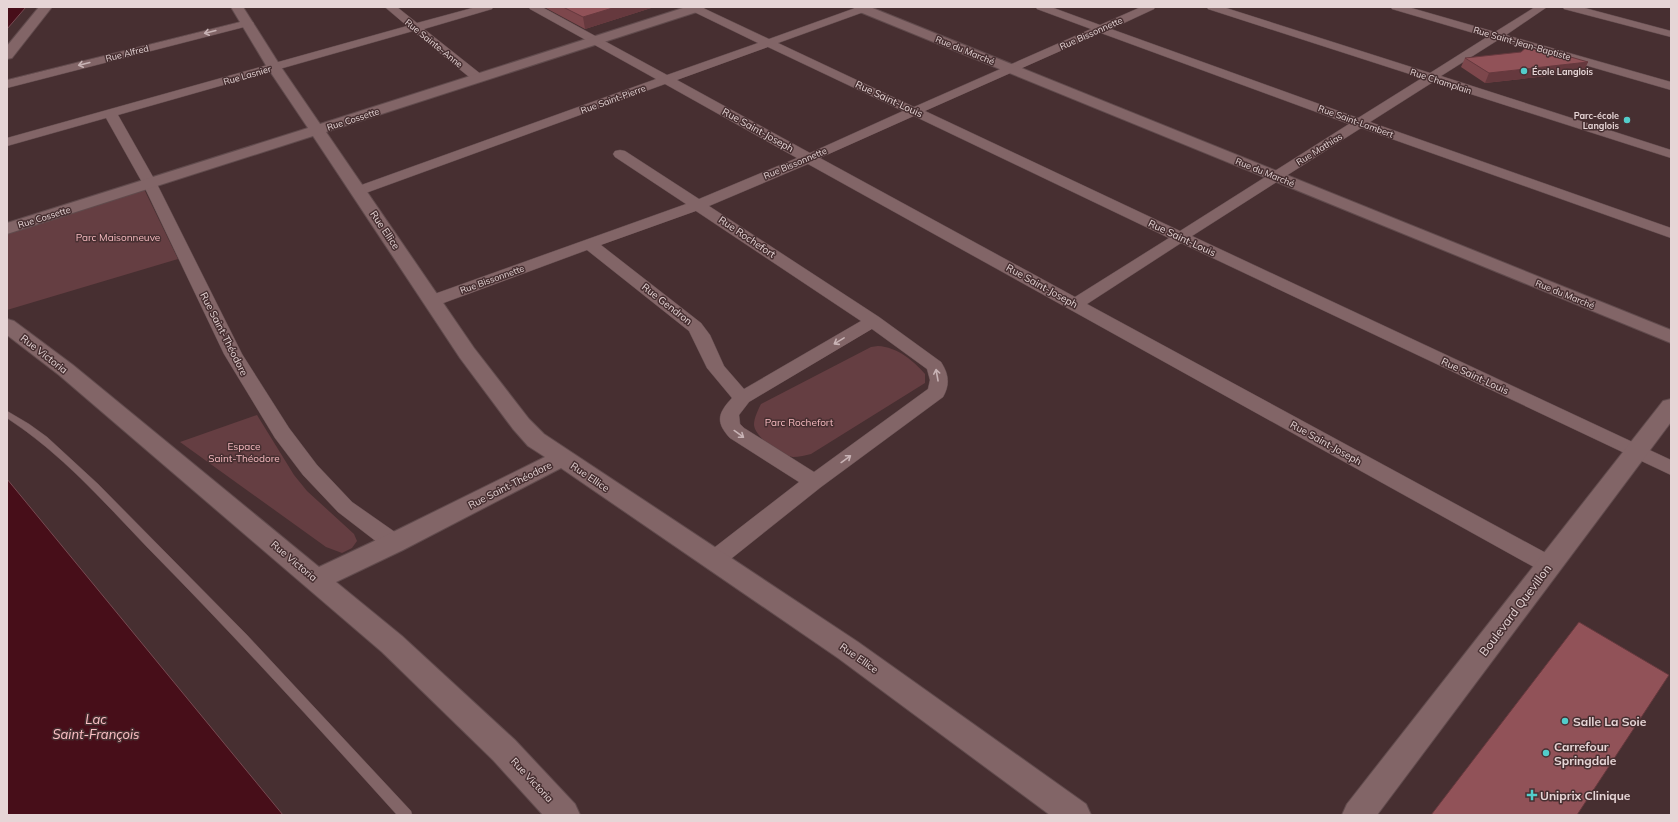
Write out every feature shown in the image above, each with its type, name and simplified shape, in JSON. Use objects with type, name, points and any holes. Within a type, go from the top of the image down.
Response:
[{"type":"street","points":[[7,55],[46,7]]},
{"type":"street","name":"Rue Sainte-Anne","points":[[390,7],[478,78]]},
{"type":"street","name":"Rue Lasnier","points":[[7,142],[488,7]]},
{"type":"street","name":"Rue Saint-Joseph","points":[[534,7],[1549,566]]},
{"type":"street","name":"Rue Cossette","points":[[7,229],[695,7]]},
{"type":"street","name":"Rue Saint-Louis","points":[[695,7],[1671,468]]},
{"type":"street","name":"Rue Saint-Lambert","points":[[1041,7],[1360,123],[1671,233]]},
{"type":"street","name":"Rue Bissonnette","points":[[432,301],[698,205],[809,158],[1150,7]]},
{"type":"street","name":"Rue Champlain","points":[[1212,7],[1671,154]]},
{"type":"street","name":"Rue Saint-Jean-Baptiste","points":[[1396,7],[1671,86]]},
{"type":"street","name":"Rue Mathias","points":[[1075,304],[1542,7]]},
{"type":"street","points":[[1568,7],[1671,34]]},
{"type":"street","name":"Rue Saint-Pierre","points":[[358,191],[863,8]]},
{"type":"street","name":"Rue du Marché","points":[[863,8],[1671,337]]},
{"type":"street","name":"Rue Ellice","points":[[243,15],[274,67],[467,353],[521,424],[536,440],[848,650],[1075,815]]},
{"type":"street","name":"Rue Alfred","points":[[7,84],[243,15]]},
{"type":"street","name":"Rue Saint-Théodore","points":[[110,113],[150,184],[233,354],[282,433],[310,470],[345,507],[394,543]]},
{"type":"street","name":"Rue Rochefort","points":[[620,154],[873,321],[935,366],[939,375],[938,389],[936,393],[814,482],[714,560]]},
{"type":"street","name":"Rue Gendron","points":[[589,244],[695,327],[701,335],[716,368],[742,398]]},
{"type":"street","points":[[814,482],[737,434],[731,428],[729,421],[730,412],[742,398],[873,321]]},
{"type":"street","name":"Rue Victoria","points":[[7,325],[66,370],[392,644],[504,750],[564,815]]},
{"type":"street","name":"Boulevard Quevillon","points":[[1358,815],[1671,406]]},
{"type":"street","name":"Rue Saint-Théodore","points":[[316,580],[394,543],[562,458]]},
{"type":"lane","points":[[7,414],[59,451],[284,681],[406,815]]},
{"type":"green space","name":"Parc Maisonneuve","points":[[144,189],[178,259],[7,310],[7,232]]},
{"type":"green space","name":"Parc Rochefort","points":[[878,346],[892,349],[916,364],[925,374],[925,383],[811,454],[795,457],[788,456],[769,445],[755,430],[754,422],[761,404],[871,347]]},
{"type":"green space","name":"Espace Saint-Théodore","points":[[257,415],[294,475],[307,491],[354,534],[357,541],[352,548],[342,553],[326,547],[180,442]]},
{"type":"water","points":[[7,7],[26,7],[7,29]]},
{"type":"water","name":"Lac Saint-François","points":[[7,479],[283,815],[7,815]]},
{"type":"building","points":[[563,7],[616,7],[583,17]]},
{"type":"building","points":[[1529,45],[1588,62],[1489,73],[1465,58],[1521,52]]},
{"type":"building","name":"Carrefour Springdale","points":[[1579,622],[1669,675],[1577,815],[1431,815]]},
{"type":"place","name":"École Langlois","points":[[1524,71]]},
{"type":"place","name":"Parc-école Langlois","points":[[1627,120]]},
{"type":"place","name":"Salle La Soie","points":[[1565,721]]},
{"type":"place","name":"Carrefour Springdale","points":[[1546,753]]},
{"type":"place","name":"Uniprix Clinique","points":[[1532,795]]}]
